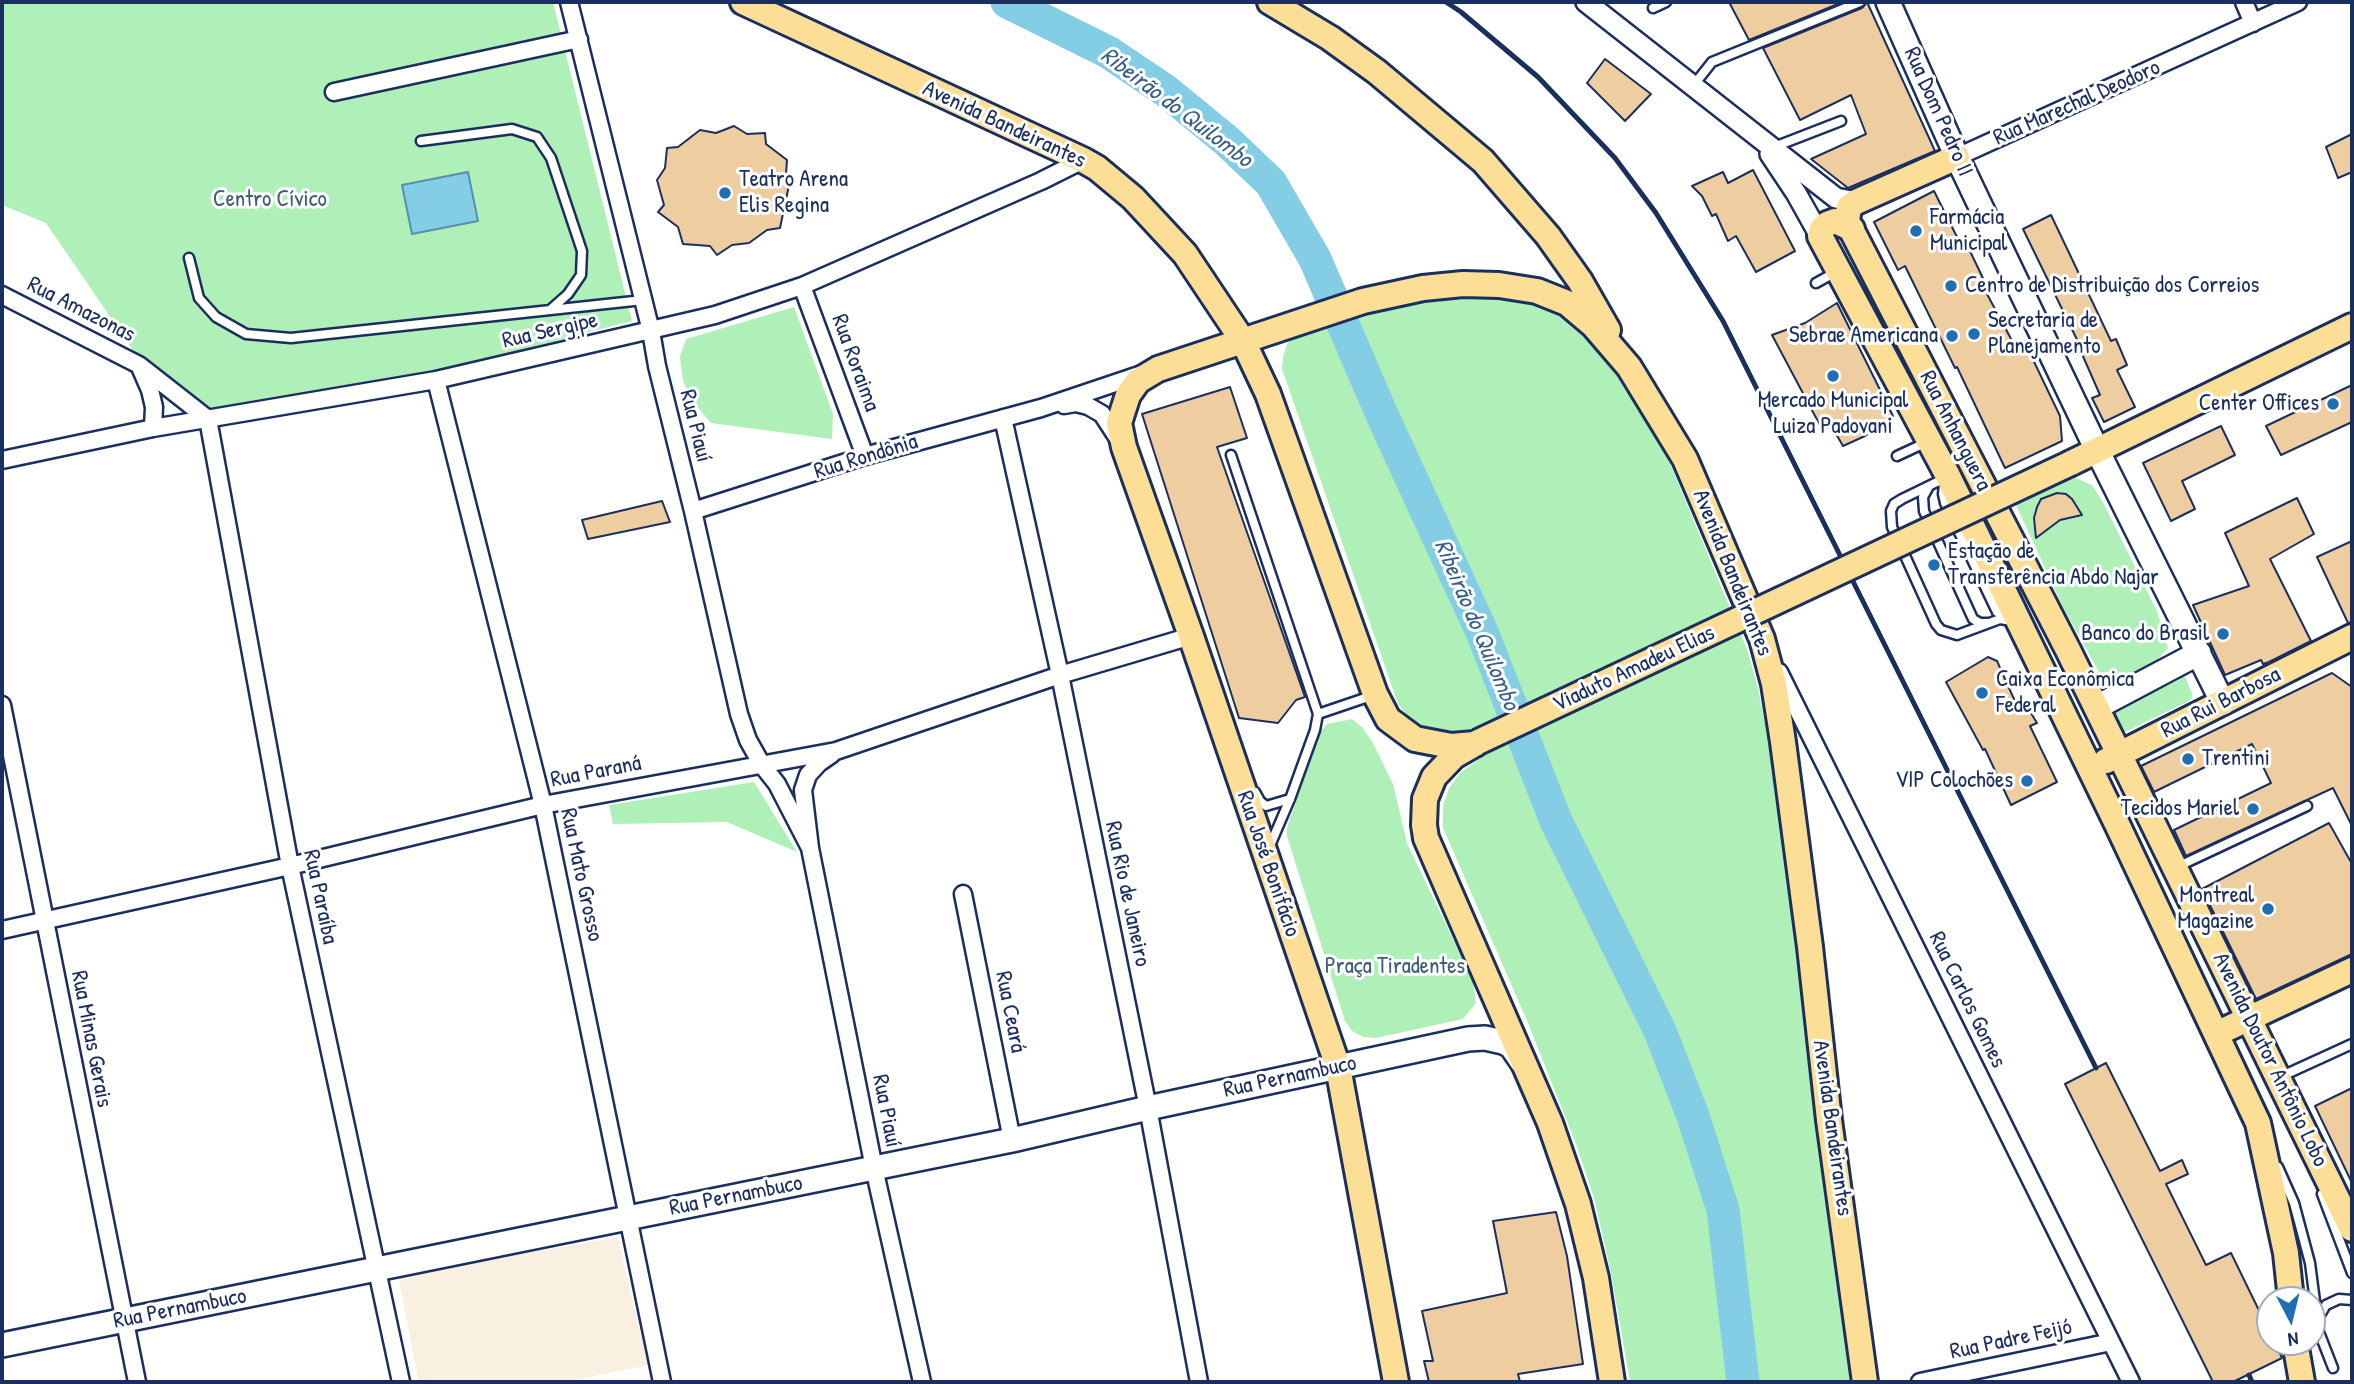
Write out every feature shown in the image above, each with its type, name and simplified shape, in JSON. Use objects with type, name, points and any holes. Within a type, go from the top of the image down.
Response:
[{"type":"main road","name":"Avenida Bandeirantes","points":[[743,2],[1083,160],[1097,168],[1133,198],[1185,254],[1243,341],[1268,394],[1375,694],[1388,719],[1415,740],[1451,746],[1476,743]]},
{"type":"main road","points":[[1270,2],[1330,38],[1377,72],[1483,161],[1548,236],[1580,281],[1629,367]]},
{"type":"main road","name":"Rua Dom Pedro II","points":[[1888,2],[1957,157],[2097,450],[2223,703]]},
{"type":"main road","name":"Rua Marechal Deodoro","points":[[1856,202],[1957,157]]},
{"type":"main road","points":[[1852,229],[1847,221],[1847,214],[1849,207],[1856,202]]},
{"type":"main road","points":[[1820,236],[1827,223],[1835,221],[1852,229]]},
{"type":"main road","name":"Rua Anhanguera","points":[[1852,229],[1998,517]]},
{"type":"main road","name":"Rua Anhanguera","points":[[1820,236],[1929,441],[1939,481]]},
{"type":"main road","name":"Avenida Bandeirantes","points":[[1243,341],[1363,301],[1423,288],[1463,284],[1499,285],[1537,292],[1567,303],[1593,325],[1629,367],[1685,459],[1762,639],[1774,684],[1810,947],[1829,1120],[1866,1382]]},
{"type":"main road","points":[[1193,357],[1207,346],[1216,332],[1218,314],[1210,289]]},
{"type":"main road","name":"Viaduto Amadeu Elias","points":[[1476,743],[2071,463],[2352,326]]},
{"type":"main road","name":"Rua Rondônia","points":[[1158,369],[1243,341]]},
{"type":"main road","points":[[1193,357],[1214,356],[1235,362],[1255,378],[1268,394]]},
{"type":"main road","name":"Rua José Bonifácio","points":[[1158,369],[1138,381],[1128,395],[1119,423],[1124,447],[1338,1067],[1396,1382]]},
{"type":"main road","points":[[1939,481],[1973,464]]},
{"type":"main road","name":"Avenida Doutor Antônio Lobo","points":[[1939,481],[2017,624],[2090,769],[2258,1123],[2286,1253],[2290,1286]]},
{"type":"main road","name":"Avenida Doutor Antônio Lobo","points":[[1998,517],[2121,754],[2352,1229]]},
{"type":"main road","name":"Rua Rui Barbosa","points":[[2090,769],[2352,637]]},
{"type":"main road","points":[[2066,723],[2199,653]]},
{"type":"main road","points":[[1476,743],[1454,756],[1434,778],[1425,799],[1426,838],[1550,1123],[1578,1204],[1596,1278],[1612,1382]]},
{"type":"main road","points":[[2216,1034],[2352,970]]},
{"type":"main road","points":[[1468,1039],[1483,1031],[1492,1017],[1490,988]]},
{"type":"main road","points":[[1468,1039],[1494,1039],[1503,1042],[1517,1053],[1527,1070]]},
{"type":"main road","name":"Rua Pernambuco","points":[[2,1345],[1012,1140],[1468,1039]]},
{"type":"main road","points":[[2297,1356],[2302,1382]]},
{"type":"street","name":"Rua Piauí","points":[[569,2],[643,300],[739,714],[748,740],[777,784],[810,848]]},
{"type":"street","name":"Rua Anhanguera","points":[[1586,2],[1836,198],[1856,202]]},
{"type":"street","points":[[2244,2],[2253,23]]},
{"type":"street","name":"Rua Marechal Deodoro","points":[[1957,157],[2298,2]]},
{"type":"street","points":[[334,92],[579,39]]},
{"type":"street","name":"Rua Anhanguera","points":[[1748,130],[1776,162],[1820,236]]},
{"type":"street","name":"Rua Sergipe","points":[[2,460],[153,428],[436,380],[715,315],[802,286],[1083,160]]},
{"type":"street","name":"Rua Roraima","points":[[802,286],[865,456]]},
{"type":"street","name":"Rua Amazonas","points":[[2,295],[139,365],[208,419]]},
{"type":"street","name":"Rua Amazonas","points":[[139,365],[154,407],[153,428]]},
{"type":"street","name":"Rua Rondônia","points":[[693,511],[865,456],[1041,408],[1158,369]]},
{"type":"street","name":"Rua Mato Grosso","points":[[436,380],[543,805],[662,1382]]},
{"type":"street","name":"Rua Rondônia","points":[[1041,408],[1076,404],[1088,406],[1102,414],[1124,447]]},
{"type":"street","name":"Rua Rio de Janeiro","points":[[1003,418],[1060,675],[1148,1108],[1199,1382]]},
{"type":"street","name":"Rua Paraíba","points":[[208,419],[290,866],[401,1382]]},
{"type":"street","name":"Rua Paraná","points":[[2,930],[290,866],[543,805],[836,751],[1060,675],[1191,636]]},
{"type":"street","name":"Rua Carlos Gomes","points":[[1762,639],[2132,1382]]},
{"type":"street","name":"Rua Minas Gerais","points":[[2,705],[137,1382]]},
{"type":"street","name":"Rua Piauí","points":[[836,751],[808,775],[803,790],[810,848],[874,1168],[922,1382]]},
{"type":"street","name":"Rua Ceará","points":[[963,894],[1012,1140]]},
{"type":"street","name":"Rua Padre Feijó","points":[[1920,1382],[2112,1342]]},
{"type":"lane","points":[[1653,8],[1666,2]]},
{"type":"lane","points":[[1693,86],[1712,62],[1860,2]]},
{"type":"lane","points":[[1772,148],[1841,121]]},
{"type":"lane","points":[[421,141],[512,129],[537,137],[551,158],[582,251],[581,275],[568,294],[551,309]]},
{"type":"lane","points":[[189,258],[199,298],[216,317],[246,334],[291,338],[351,333],[643,300]]},
{"type":"lane","points":[[1816,283],[1839,271]]},
{"type":"lane","points":[[1897,456],[1929,441]]},
{"type":"lane","points":[[1231,455],[1318,714],[1315,730],[1290,799],[1266,856]]},
{"type":"lane","points":[[1939,481],[1894,504],[1891,511],[1892,527],[1936,624],[1941,630],[1957,635],[2000,620],[2017,624]]},
{"type":"lane","points":[[1939,481],[1923,497],[1924,511],[1973,619],[1988,623]]},
{"type":"lane","points":[[1318,714],[1375,694]]},
{"type":"lane","points":[[1242,785],[1254,792],[1266,806],[1290,799]]},
{"type":"lane","points":[[2176,867],[2307,806]]},
{"type":"lane","points":[[2352,1044],[2277,1074],[2352,1273]]},
{"type":"lane","points":[[2258,1123],[2294,1203],[2310,1263],[2312,1286]]},
{"type":"lane","points":[[2326,1305],[2339,1299],[2352,1300]]},
{"type":"lane","points":[[2326,1349],[2333,1368]]},
{"type":"shaded area","points":[[618,1237],[648,1365],[566,1382],[419,1382],[398,1276]]},
{"type":"green space","name":"Centro Cívico","points":[[2,2],[553,2],[632,321],[435,372],[204,413],[139,359],[46,223],[2,205]]},
{"type":"green space","points":[[1470,292],[1544,304],[1575,320],[1605,358],[1657,432],[1747,649],[1758,688],[1789,845],[1816,1098],[1851,1382],[1630,1382],[1611,1273],[1594,1198],[1576,1144],[1528,1023],[1443,828],[1443,807],[1449,788],[1461,772],[1478,760],[1463,731],[1444,733],[1426,728],[1410,719],[1398,704],[1282,369],[1287,344],[1295,334],[1368,309]]},
{"type":"green space","points":[[794,307],[833,414],[832,439],[711,423],[694,403],[683,381],[680,357],[686,339]]},
{"type":"green space","points":[[2071,476],[2092,485],[2103,502],[2157,611],[2168,648],[2144,669],[2117,678],[2099,672],[2064,609],[2015,503]]},
{"type":"green space","points":[[2184,674],[2192,693],[2189,701],[2121,734],[2107,721],[2113,712],[2179,680]]},
{"type":"green space","name":"Praça Tiradentes","points":[[1352,719],[1362,727],[1373,743],[1393,784],[1407,843],[1473,981],[1476,1003],[1463,1019],[1376,1038],[1363,1037],[1352,1031],[1345,1021],[1287,836],[1287,827],[1321,731],[1327,724]]},
{"type":"green space","points":[[754,782],[797,852],[727,822],[613,824],[609,805]]},
{"type":"water","points":[[468,172],[478,221],[412,234],[402,185]]},
{"type":"building","points":[[1729,2],[1843,2],[1749,40]]},
{"type":"building","points":[[1867,2],[1935,151],[1848,188],[1811,159],[1866,134],[1851,95],[1800,120],[1763,48],[1862,8]]},
{"type":"building","points":[[1605,59],[1651,94],[1625,121],[1587,83]]},
{"type":"building","name":"Teatro Arena Elis Regina","points":[[734,126],[747,134],[765,133],[766,144],[787,160],[788,190],[780,228],[767,230],[749,243],[732,245],[717,255],[710,246],[683,244],[678,227],[658,212],[664,205],[657,180],[665,168],[667,148],[678,147],[700,130],[716,133]]},
{"type":"building","points":[[2352,134],[2352,172],[2338,178],[2326,147]]},
{"type":"building","points":[[1753,170],[1795,251],[1756,272],[1736,236],[1728,241],[1716,214],[1712,216],[1702,196],[1692,186],[1723,172],[1728,183]]},
{"type":"building","points":[[1934,191],[1964,251],[1969,249],[1990,293],[1987,294],[2017,350],[2026,345],[2060,416],[2062,441],[2005,468],[1905,266],[1898,270],[1874,222]]},
{"type":"building","points":[[2051,215],[2111,341],[2116,339],[2127,365],[2117,370],[2135,407],[2104,422],[2092,398],[2100,395],[2084,354],[2023,229]]},
{"type":"building","name":"Mercado Municipal Luiza Padovani","points":[[1837,303],[1893,416],[1865,436],[1843,446],[1832,427],[1822,429],[1772,335],[1805,323]]},
{"type":"building","name":"Center Offices","points":[[2352,385],[2352,422],[2281,455],[2266,426]]},
{"type":"building","points":[[1230,387],[1247,438],[1217,447],[1305,697],[1296,700],[1278,723],[1239,718],[1142,414]]},
{"type":"building","points":[[2221,426],[2235,455],[2182,481],[2195,509],[2171,521],[2143,463]]},
{"type":"building","points":[[2057,493],[2066,494],[2072,499],[2082,515],[2060,520],[2036,538],[2034,518],[2037,507],[2041,499]]},
{"type":"building","points":[[2297,498],[2314,534],[2270,559],[2311,641],[2269,662],[2263,664],[2261,660],[2225,675],[2193,605],[2249,586],[2225,533]]},
{"type":"building","points":[[662,501],[670,522],[588,539],[582,520]]},
{"type":"building","points":[[2352,541],[2352,622],[2348,623],[2317,557]]},
{"type":"building","points":[[1988,657],[1997,661],[2018,708],[2026,705],[2037,723],[2030,726],[2057,782],[2011,805],[1985,749],[1983,750],[1946,682]]},
{"type":"building","points":[[2332,673],[2352,687],[2352,826],[2333,788],[2186,856],[2174,830],[2271,783],[2252,744],[2154,792],[2141,766]]},
{"type":"building","name":"Montreal Magazine","points":[[2329,823],[2352,864],[2352,954],[2256,999],[2202,889]]},
{"type":"building","points":[[2106,1063],[2160,1171],[2182,1160],[2188,1174],[2166,1184],[2206,1265],[2231,1253],[2256,1304],[2256,1356],[2282,1358],[2233,1382],[2213,1382],[2065,1084]]},
{"type":"building","points":[[2352,1088],[2352,1183],[2315,1106]]},
{"type":"building","points":[[1556,1212],[1567,1256],[1583,1364],[1518,1374],[1520,1382],[1429,1382],[1424,1361],[1433,1361],[1422,1311],[1507,1293],[1493,1221]]},
{"type":"waterway","name":"Ribeirão do Quilombo","points":[[1007,2],[1108,52],[1166,91],[1227,141],[1271,183],[1315,259],[1383,417],[1482,632],[1556,821],[1660,1031],[1693,1116],[1723,1210],[1743,1382]]},
{"type":"railway","points":[[1446,2],[1538,77],[1615,158],[1656,213],[1723,321],[2096,1068]]},
{"type":"railway","points":[[2249,1375],[2252,1382]]},
{"type":"place","name":"Teatro Arena Elis Regina","points":[[725,193]]},
{"type":"place","name":"Farmácia Municipal","points":[[1916,231]]},
{"type":"place","name":"Centro de Distribuição dos Correios","points":[[1951,286]]},
{"type":"place","name":"Secretaria de Planejamento","points":[[1974,334]]},
{"type":"place","name":"Sebrae Americana","points":[[1952,336]]},
{"type":"place","name":"Mercado Municipal Luiza Padovani","points":[[1833,376]]},
{"type":"place","name":"Center Offices","points":[[2333,404]]},
{"type":"place","name":"Estação de Transferência Abdo Najar","points":[[1934,565]]},
{"type":"place","name":"Banco do Brasil","points":[[2223,634]]},
{"type":"place","name":"Caixa Econômica Federal","points":[[1982,693]]},
{"type":"place","name":"Trentini","points":[[2188,759]]},
{"type":"place","name":"VIP Colochões","points":[[2027,781]]},
{"type":"place","name":"Tecidos Mariel","points":[[2253,809]]},
{"type":"place","name":"Montreal Magazine","points":[[2268,909]]}]
